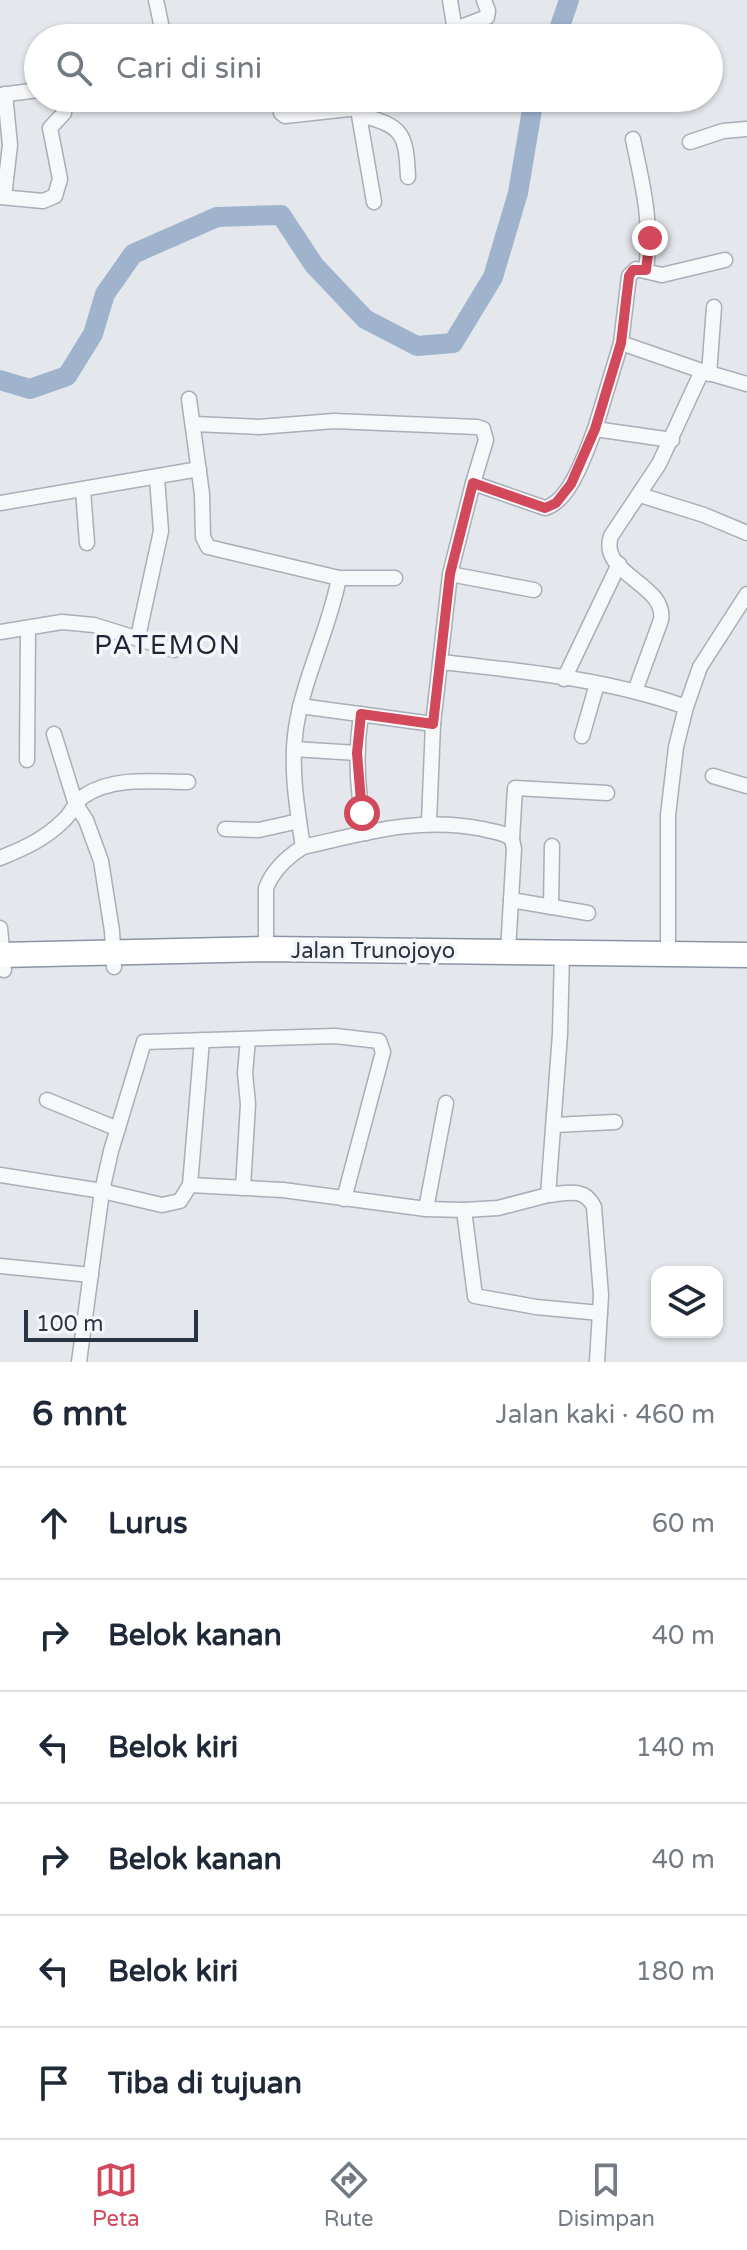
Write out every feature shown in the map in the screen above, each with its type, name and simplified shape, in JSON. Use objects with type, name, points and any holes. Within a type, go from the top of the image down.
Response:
[{"type":"highway","name":"Jalan Trunojoyo","points":[[2,963],[114,960],[266,949],[508,951],[562,959],[747,970]]},
{"type":"highway","name":"Jalan Trunojoyo","points":[[114,960],[268,965],[562,959],[668,953],[747,955]]},
{"type":"street","points":[[156,0],[161,24]]},
{"type":"street","points":[[450,0],[454,24]]},
{"type":"street","points":[[471,24],[487,17],[484,0]]},
{"type":"street","points":[[24,92],[2,94],[10,145],[2,197],[53,199],[60,179],[50,128],[64,112]]},
{"type":"street","points":[[281,112],[285,116],[317,112]]},
{"type":"street","points":[[359,112],[374,202]]},
{"type":"street","points":[[367,112],[399,132],[408,177]]},
{"type":"street","points":[[690,142],[723,131],[747,129]]},
{"type":"street","points":[[633,139],[649,221],[646,270]]},
{"type":"street","points":[[473,483],[539,507],[551,507],[571,484],[595,429],[621,343],[629,276],[633,270],[662,275],[725,260]]},
{"type":"street","points":[[635,691],[662,614],[653,598],[610,554],[609,543],[672,440],[706,372],[714,307]]},
{"type":"street","points":[[621,343],[747,384]]},
{"type":"street","points":[[189,399],[199,469],[202,527],[208,547],[339,578],[395,578]]},
{"type":"street","points":[[194,424],[259,427],[334,421],[483,429],[486,440],[450,574],[433,724],[429,822]]},
{"type":"street","points":[[595,429],[672,440]]},
{"type":"street","points":[[0,503],[199,469]]},
{"type":"street","points":[[138,637],[161,531],[157,478]]},
{"type":"street","points":[[83,490],[87,543]]},
{"type":"street","points":[[640,495],[704,515],[747,533]]},
{"type":"street","points":[[564,679],[619,564]]},
{"type":"street","points":[[450,574],[534,590]]},
{"type":"street","points":[[303,847],[294,749],[300,706],[331,617],[339,578]]},
{"type":"street","points":[[668,953],[668,815],[676,747],[700,667],[747,595]]},
{"type":"street","points":[[0,632],[62,622],[103,627],[174,650]]},
{"type":"street","points":[[27,760],[28,629]]},
{"type":"street","points":[[441,662],[597,684],[635,691],[686,707]]},
{"type":"street","points":[[582,736],[597,684]]},
{"type":"street","points":[[300,706],[433,724]]},
{"type":"street","points":[[361,714],[357,753],[359,793],[366,833]]},
{"type":"street","points":[[54,734],[76,805],[86,820],[101,861],[114,960]]},
{"type":"street","points":[[294,749],[357,753]]},
{"type":"street","points":[[713,776],[747,786]]},
{"type":"street","points":[[0,858],[37,842],[66,819],[86,795],[119,783],[188,782]]},
{"type":"street","points":[[508,951],[515,788],[607,793]]},
{"type":"street","points":[[225,829],[259,830],[299,821]]},
{"type":"street","points":[[266,949],[266,888],[269,879],[303,847],[429,822],[474,827],[506,834],[512,839]]},
{"type":"street","points":[[551,907],[552,846]]},
{"type":"street","points":[[511,900],[588,913]]},
{"type":"street","points":[[0,928],[2,963]]},
{"type":"street","points":[[548,1195],[560,1034],[562,959]]},
{"type":"street","points":[[79,1362],[102,1191],[143,1043],[356,1036],[380,1042],[383,1052],[344,1199]]},
{"type":"street","points":[[243,1188],[248,1039]]},
{"type":"street","points":[[0,1175],[171,1205],[183,1198],[190,1185],[202,1040]]},
{"type":"street","points":[[47,1100],[118,1129]]},
{"type":"street","points":[[426,1209],[446,1103]]},
{"type":"street","points":[[554,1125],[615,1122]]},
{"type":"street","points":[[190,1185],[426,1209],[498,1208],[548,1195],[578,1192],[590,1197],[597,1226],[600,1313],[597,1362]]},
{"type":"street","points":[[464,1210],[475,1296],[536,1307],[600,1313]]},
{"type":"street","points":[[0,1266],[91,1275]]},
{"type":"waterway","points":[[561,24],[569,0]]},
{"type":"waterway","points":[[0,380],[30,389],[67,376],[93,334],[105,294],[133,254],[217,217],[281,215],[314,265],[365,319],[417,346],[453,343],[493,277],[518,193],[532,112]]},
{"type":"district","name":"PATEMON","points":[[168,645]]},
{"type":"route","points":[[362,813],[357,753],[361,714],[433,724],[450,574],[473,483],[545,508],[556,503],[571,484],[595,429],[621,343],[629,276],[633,270],[646,270],[650,238]]}]
